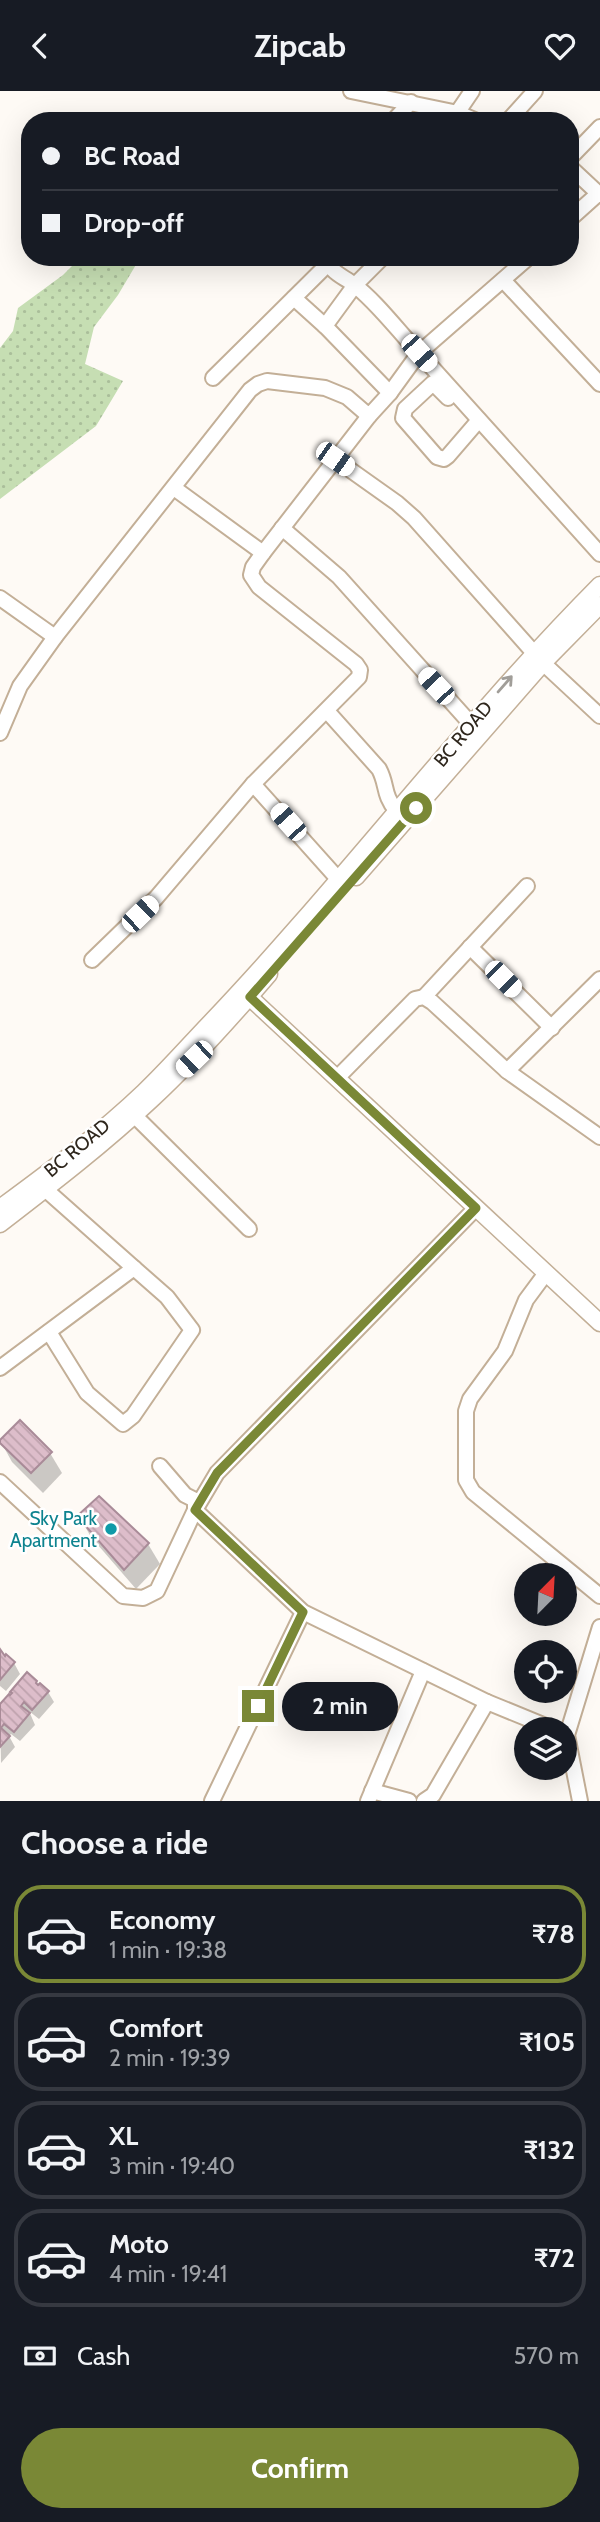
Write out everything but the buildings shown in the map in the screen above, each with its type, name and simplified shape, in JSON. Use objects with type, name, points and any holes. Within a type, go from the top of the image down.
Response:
[{"type":"street","points":[[458,112],[472,91]]},
{"type":"street","points":[[516,112],[535,91]]},
{"type":"street","points":[[356,92],[411,102],[440,112]]},
{"type":"street","points":[[402,112],[411,102]]},
{"type":"street","points":[[579,149],[600,127]]},
{"type":"street","points":[[579,175],[599,194],[579,211]]},
{"type":"street","points":[[213,379],[323,266]]},
{"type":"street","points":[[331,266],[355,285],[419,353],[456,400],[600,554]]},
{"type":"street","points":[[325,326],[355,285],[374,266]]},
{"type":"street","points":[[92,960],[156,898],[253,784],[355,684],[360,670],[356,664],[253,581],[253,567],[419,353],[519,266]]},
{"type":"street","points":[[503,280],[600,384]]},
{"type":"street","points":[[294,297],[390,393]]},
{"type":"street","points":[[0,733],[20,686],[55,637],[250,390],[267,381],[332,390],[347,397],[369,416]]},
{"type":"street","points":[[456,400],[433,383],[405,409],[403,418],[437,457],[444,459],[477,422]]},
{"type":"street","points":[[335,459],[414,518],[538,658],[600,716]]},
{"type":"street","points":[[174,488],[263,553]]},
{"type":"street","points":[[282,528],[347,586],[471,724]]},
{"type":"street","name":"BC ROAD","points":[[0,1224],[144,1092],[245,993],[600,585]]},
{"type":"street","points":[[0,598],[55,637]]},
{"type":"street","name":"BC ROAD","points":[[0,1207],[42,1185],[134,1115],[194,1059],[245,993],[471,724],[538,658],[600,605]]},
{"type":"street","points":[[327,711],[379,769],[383,776],[385,794],[397,812]]},
{"type":"street","points":[[253,784],[339,880]]},
{"type":"street","points":[[337,1079],[415,999],[424,997],[527,886]]},
{"type":"street","points":[[470,947],[552,1028]]},
{"type":"street","points":[[508,1071],[600,979]]},
{"type":"street","points":[[245,993],[600,1323]]},
{"type":"street","points":[[424,997],[508,1071],[600,1137]]},
{"type":"street","points":[[134,1115],[248,1229]]},
{"type":"street","points":[[42,1185],[167,1297],[192,1330],[133,1416],[123,1425],[87,1393],[49,1332]]},
{"type":"street","points":[[0,1482],[123,1596],[143,1598],[157,1591],[195,1510],[217,1473],[476,1208]]},
{"type":"street","points":[[0,1368],[134,1268]]},
{"type":"street","points":[[546,1273],[526,1300],[505,1351],[470,1399],[466,1411],[466,1481],[473,1492],[600,1596]]},
{"type":"street","points":[[160,1466],[186,1495],[195,1500],[195,1510],[303,1612],[486,1702],[523,1717]]},
{"type":"street","points":[[212,1801],[303,1612]]},
{"type":"street","points":[[572,1717],[598,1643],[600,1627]]},
{"type":"street","points":[[409,1801],[370,1796],[423,1671]]},
{"type":"street","points":[[424,1801],[433,1795],[486,1702]]},
{"type":"street","points":[[574,1780],[580,1801]]},
{"type":"green space","points":[[72,266],[135,266],[94,327],[85,364],[123,381],[96,426],[0,499],[0,348],[13,331],[18,308]]},
{"type":"place","name":"Sky Park Apartment","points":[[111,1529]]},
{"type":"route","points":[[258,1706],[303,1612],[195,1510],[217,1473],[476,1208],[250,997],[416,808]]}]
